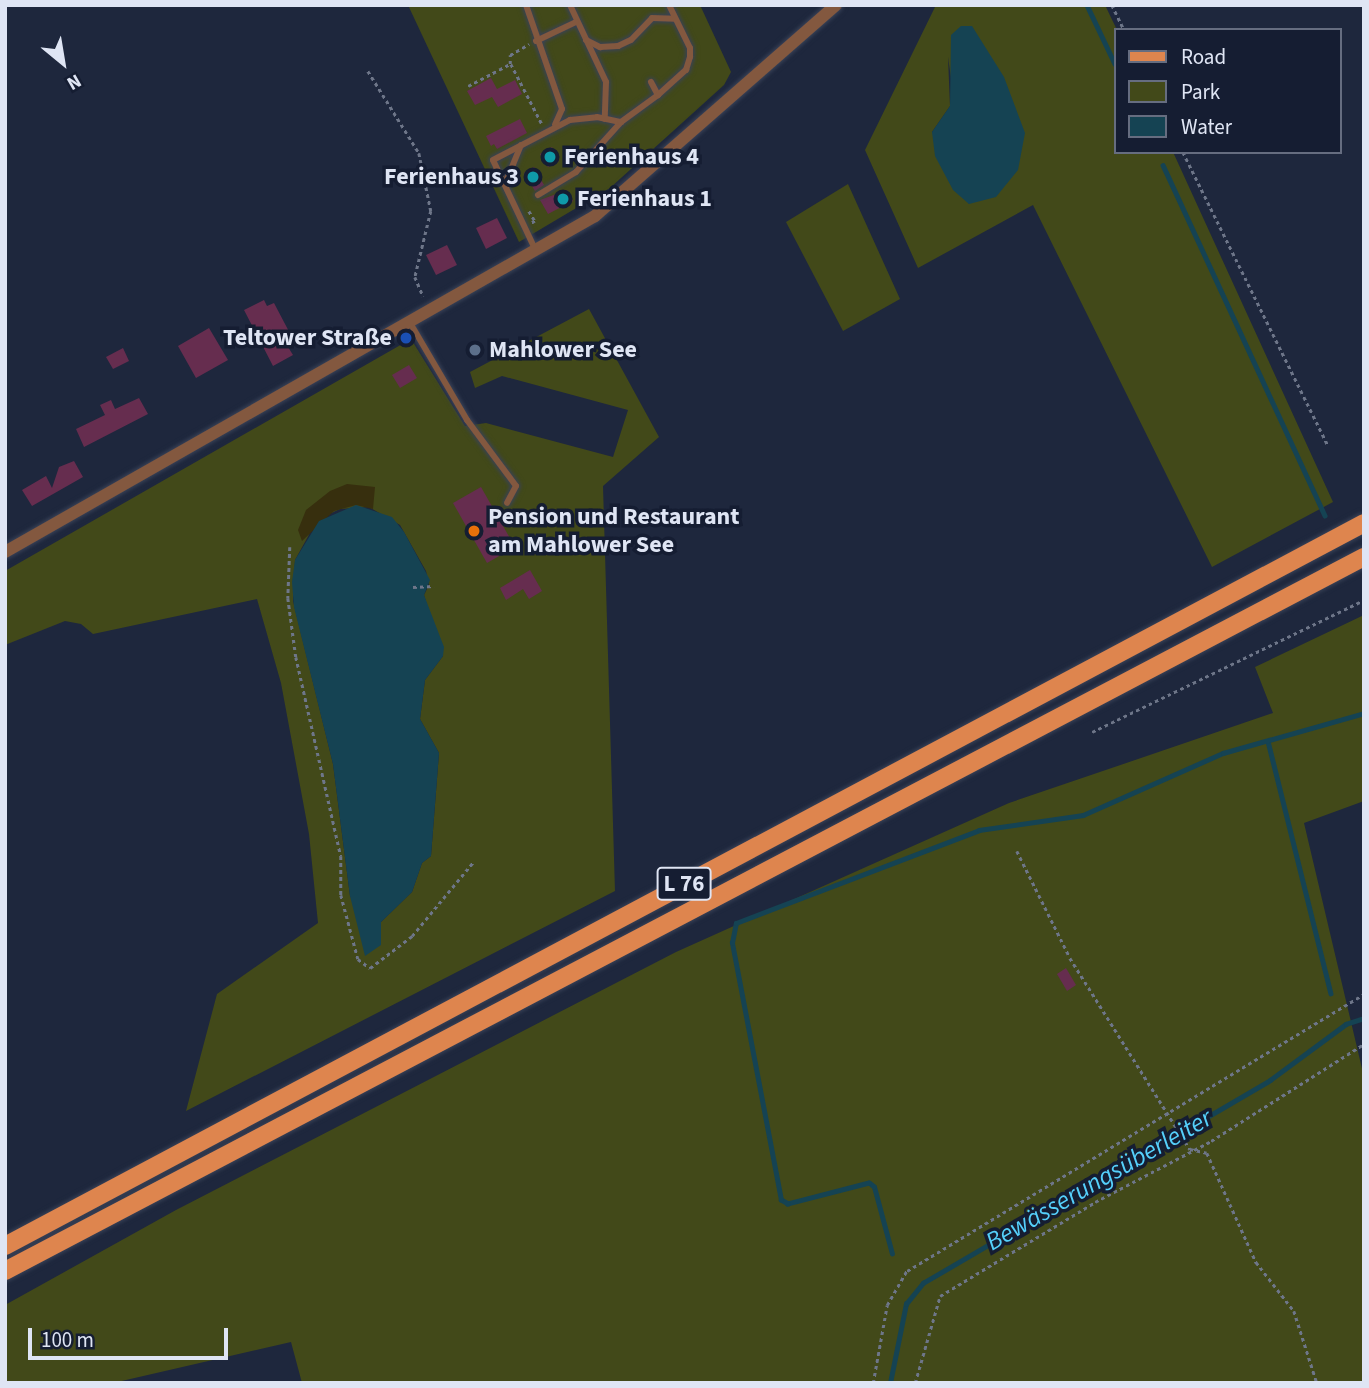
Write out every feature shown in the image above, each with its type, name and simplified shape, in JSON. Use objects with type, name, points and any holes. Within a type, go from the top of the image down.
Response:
[{"type":"main road","name":"L 76","points":[[5,1246],[1364,523]]},
{"type":"main road","name":"L 76","points":[[5,1270],[1364,557]]},
{"type":"street","points":[[5,552],[409,321],[536,252],[621,197],[836,5]]},
{"type":"lane","points":[[526,5],[536,41],[562,108],[555,125]]},
{"type":"lane","points":[[570,5],[606,82],[605,119]]},
{"type":"lane","points":[[538,195],[576,172],[621,122],[686,70],[690,57],[669,5]]},
{"type":"lane","points":[[586,40],[600,47],[618,46],[632,40],[652,18],[675,19]]},
{"type":"lane","points":[[536,41],[576,22]]},
{"type":"lane","points":[[651,82],[658,95]]},
{"type":"lane","points":[[536,252],[494,160],[555,125],[570,120],[605,119],[621,122]]},
{"type":"lane","points":[[505,184],[521,145]]},
{"type":"lane","points":[[409,321],[467,420],[516,486],[506,503]]},
{"type":"path","points":[[1112,5],[1123,28]]},
{"type":"path","points":[[536,41],[510,55],[510,64],[542,124]]},
{"type":"path","points":[[468,86],[510,64]]},
{"type":"path","points":[[368,71],[419,153],[431,211],[415,277],[423,296]]},
{"type":"path","points":[[1184,154],[1328,445]]},
{"type":"path","points":[[290,547],[288,598],[296,657],[341,856],[341,895],[358,959],[370,968],[412,936],[474,861]]},
{"type":"path","points":[[413,587],[434,586]]},
{"type":"path","points":[[1092,732],[1364,600]]},
{"type":"path","points":[[1017,851],[1070,958],[1167,1113],[1190,1149],[1207,1153],[1256,1262],[1294,1311],[1317,1383]]},
{"type":"path","points":[[873,1383],[887,1305],[907,1271],[1364,994]]},
{"type":"path","points":[[915,1383],[940,1296],[1190,1149],[1211,1141],[1364,1044]]},
{"type":"green space","points":[[408,5],[700,5],[731,72],[724,85],[610,188],[519,242]]},
{"type":"green space","points":[[936,5],[1105,5],[1116,28],[1114,154],[1174,154],[1333,502],[1212,567],[1033,205],[918,268],[865,150]],"holes":[[[948,57],[969,204],[932,132],[950,106]]]},
{"type":"green space","points":[[848,184],[900,299],[843,331],[786,222]]},
{"type":"green space","points":[[589,309],[659,437],[603,486],[615,891],[186,1111],[217,994],[318,923],[309,834],[281,683],[257,599],[93,634],[81,624],[65,621],[5,645],[5,571],[411,339],[465,426],[486,423],[613,457],[628,410],[502,376],[475,388],[470,372]],"holes":[[[369,507],[400,525],[426,571],[429,585],[424,595],[443,656],[425,680],[420,719],[439,753],[431,856],[422,863],[412,892],[381,922],[381,945],[350,896],[333,764],[293,601],[295,560],[311,531],[325,516],[340,509]]]},
{"type":"green space","points":[[1364,615],[1364,801],[1304,823],[1364,1077],[1364,1383],[302,1383],[291,1342],[113,1383],[5,1383],[5,1305],[176,1210],[676,952],[1009,803],[1273,713],[1255,667]]},
{"type":"sand","points":[[347,484],[375,487],[373,509],[356,505],[334,511],[302,541],[298,530],[306,510],[330,491]]},
{"type":"water","points":[[961,26],[972,26],[1004,77],[1025,133],[1018,170],[996,197],[969,204],[953,190],[935,156],[932,132],[950,106],[951,35]]},
{"type":"water","points":[[356,505],[392,517],[404,532],[430,580],[424,595],[444,647],[443,656],[425,680],[420,719],[439,753],[431,856],[422,863],[412,892],[381,922],[381,945],[365,956],[350,896],[333,764],[294,607],[292,582],[295,560],[319,521]]},
{"type":"building","points":[[491,78],[497,89],[515,80],[522,94],[498,107],[492,97],[475,105],[467,91]]},
{"type":"building","points":[[520,119],[527,133],[497,149],[494,144],[491,146],[486,136]]},
{"type":"building","name":"Ferienhaus 4","points":[[552,147],[559,161],[548,167],[540,154]]},
{"type":"building","name":"Ferienhaus 3","points":[[534,167],[544,185],[535,191],[524,173]]},
{"type":"building","points":[[567,190],[573,201],[548,214],[540,200]]},
{"type":"building","points":[[497,218],[507,238],[486,249],[476,228]]},
{"type":"building","points":[[447,245],[457,265],[436,275],[426,255]]},
{"type":"building","points":[[264,300],[267,306],[274,303],[295,343],[288,347],[293,355],[273,366],[244,310]]},
{"type":"building","points":[[209,328],[228,360],[196,378],[178,346]]},
{"type":"building","points":[[123,348],[129,361],[113,369],[106,357]]},
{"type":"building","points":[[409,365],[417,378],[400,388],[392,375]]},
{"type":"building","points":[[139,398],[148,414],[84,447],[76,429],[105,415],[100,405],[111,400],[115,409]]},
{"type":"building","points":[[74,461],[83,477],[32,506],[22,490],[46,476],[52,488],[59,467]]},
{"type":"building","points":[[481,487],[515,547],[487,563],[453,503]]},
{"type":"building","points":[[530,570],[542,591],[529,599],[523,589],[506,600],[500,588]]},
{"type":"building","points":[[1066,968],[1076,985],[1067,991],[1057,974]]},
{"type":"waterway","points":[[1087,5],[1114,62]]},
{"type":"waterway","points":[[1163,165],[1325,515]]},
{"type":"waterway","points":[[892,1254],[874,1187],[869,1183],[788,1204],[781,1200],[732,943],[736,923],[979,830],[1083,815],[1223,753],[1364,713]]},
{"type":"waterway","points":[[1268,741],[1331,993]]},
{"type":"waterway","name":"Bewässerungsüberleiter","points":[[890,1383],[906,1304],[923,1283],[1270,1080],[1346,1024],[1364,1018]]},
{"type":"place","name":"Ferienhaus 4","points":[[550,157]]},
{"type":"place","name":"Ferienhaus 3","points":[[533,177]]},
{"type":"place","name":"Ferienhaus 1","points":[[563,199]]},
{"type":"place","name":"Teltower Straße","points":[[406,338]]},
{"type":"place","name":"Mahlower See","points":[[475,350]]},
{"type":"place","name":"Pension und Restaurant am Mahlower See","points":[[474,531]]}]
